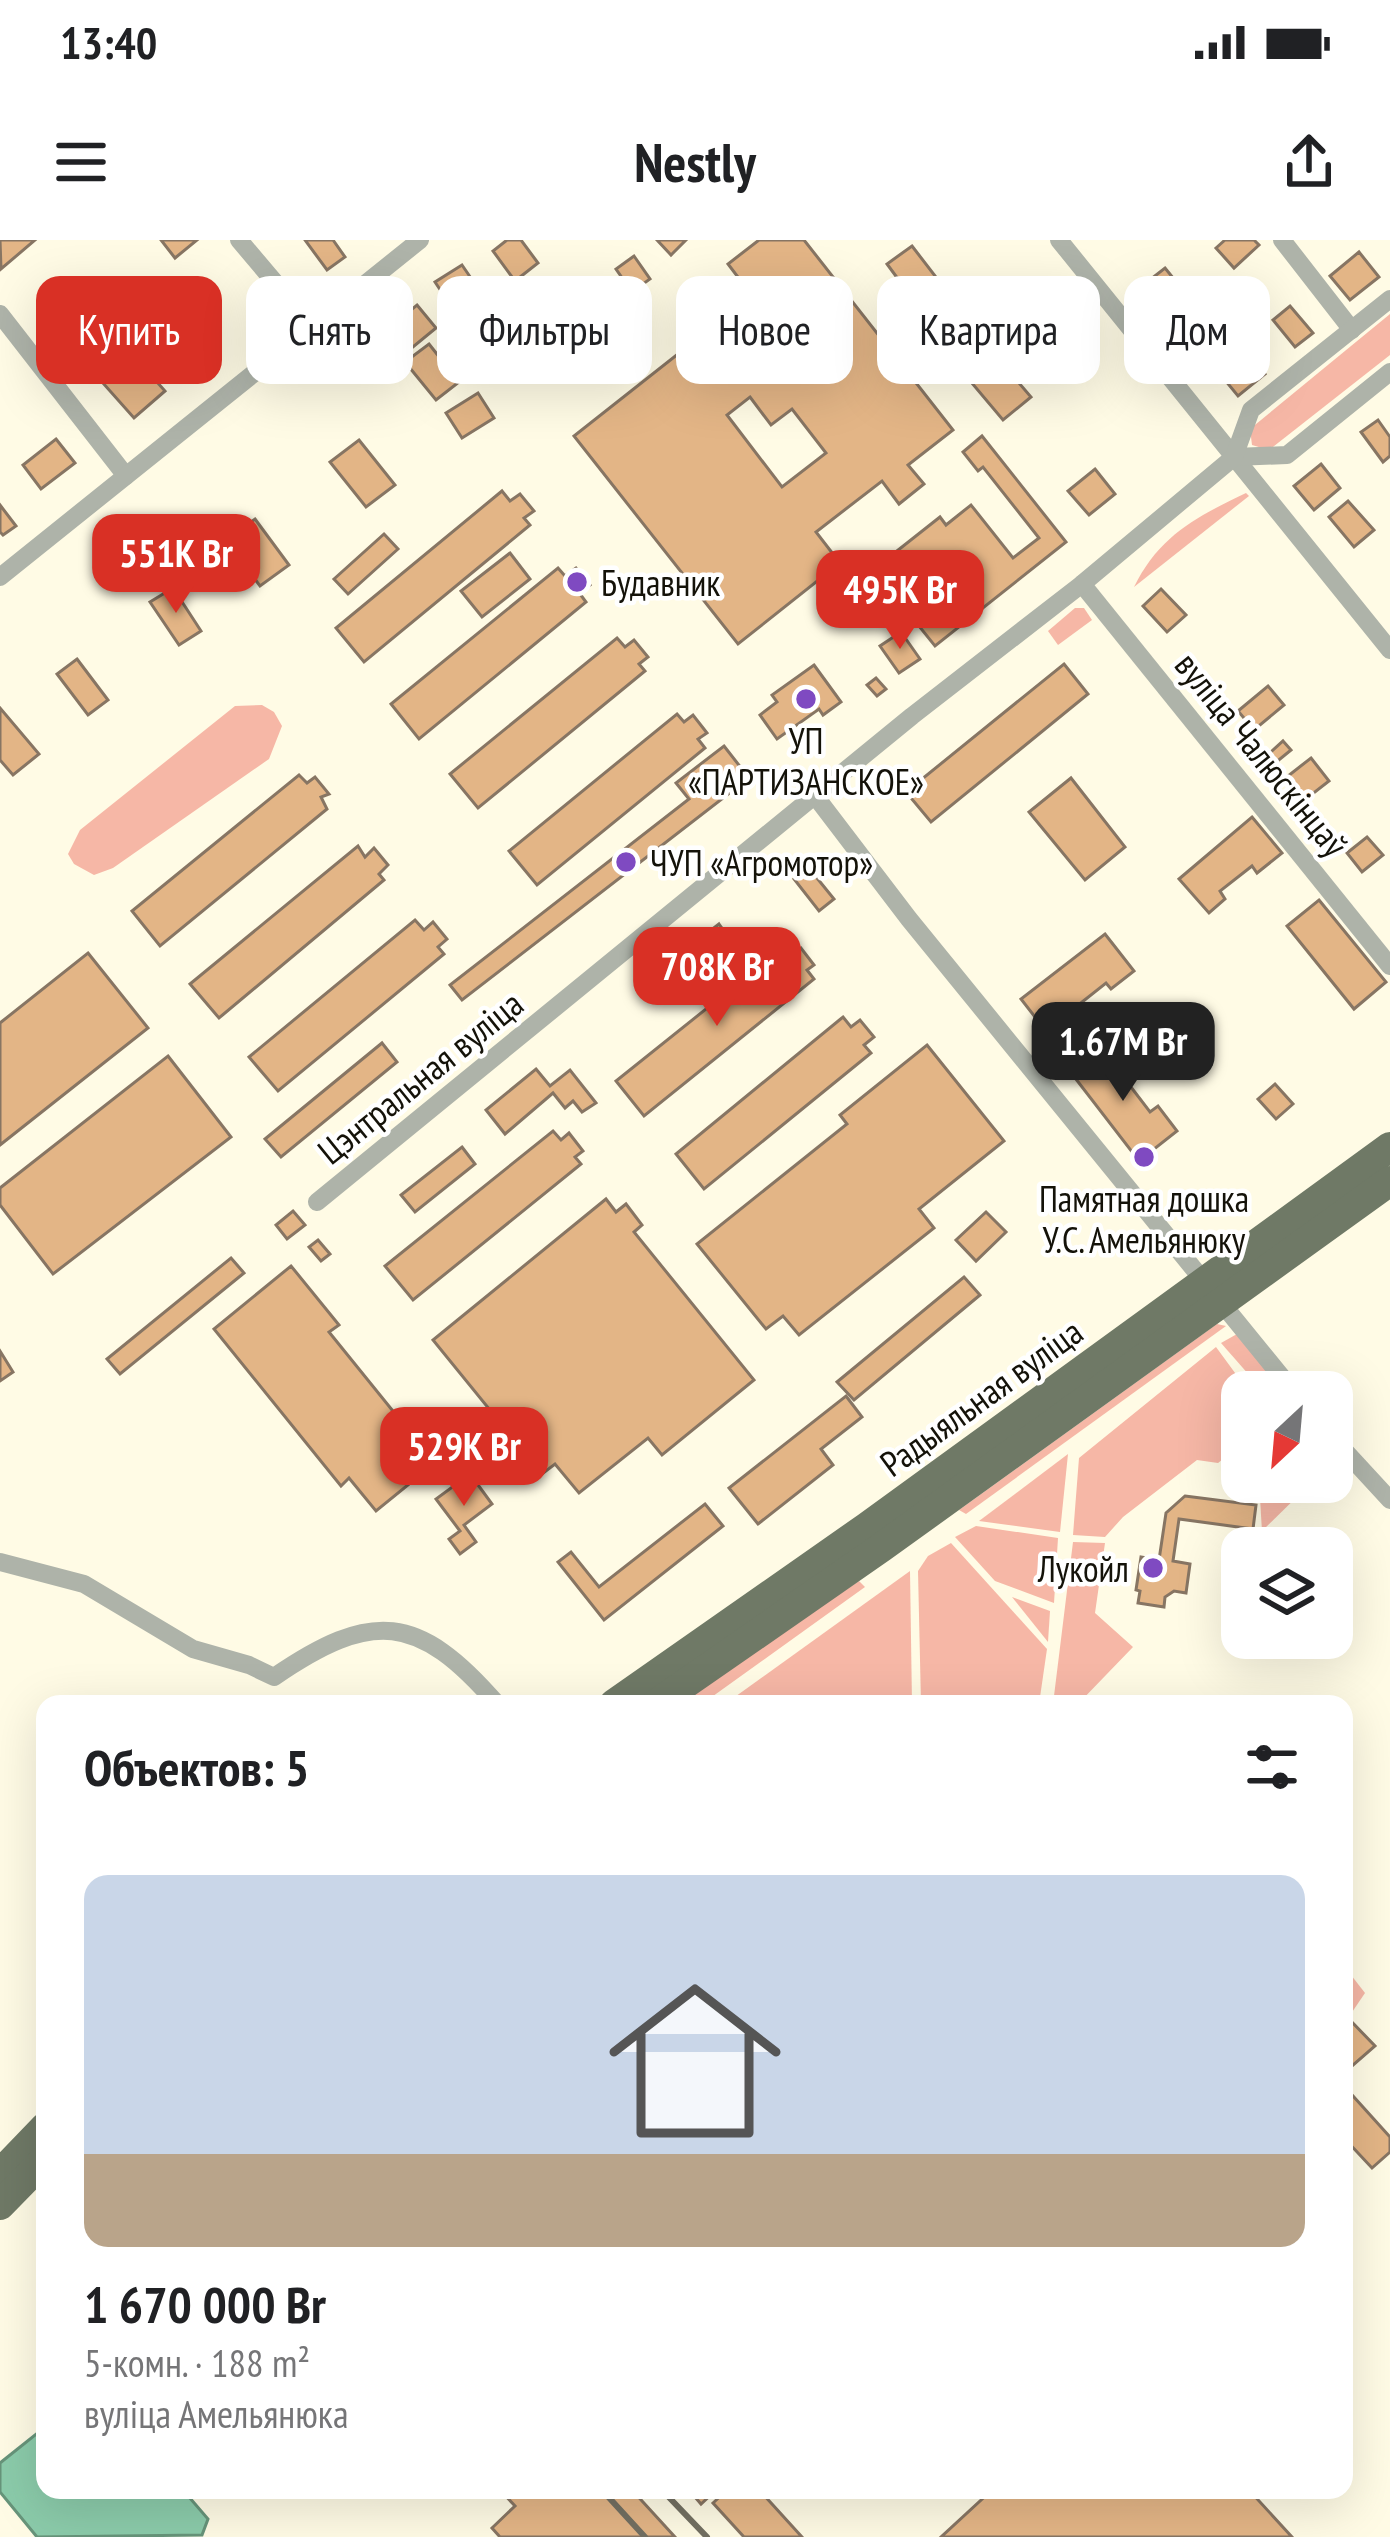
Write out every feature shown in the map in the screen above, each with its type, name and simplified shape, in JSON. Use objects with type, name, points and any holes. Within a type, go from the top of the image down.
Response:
[{"type":"main road","name":"Радыяльная вуліца","points":[[668,1695],[1215,1292],[1390,1148]]},
{"type":"main road","name":"Радыяльная вуліца","points":[[627,1695],[1215,1292],[1390,1181]]},
{"type":"main road","points":[[0,2174],[36,2136]]},
{"type":"main road","points":[[0,2205],[36,2168]]},
{"type":"street","points":[[239,240],[269,276]]},
{"type":"street","points":[[374,276],[420,240]]},
{"type":"street","points":[[1059,240],[1390,650]]},
{"type":"street","points":[[1282,240],[1352,330]]},
{"type":"street","name":"Цэнтральная вуліца","points":[[317,1202],[1234,457],[1251,410],[1390,299]]},
{"type":"street","points":[[0,314],[126,476]]},
{"type":"street","points":[[1234,457],[1287,455],[1390,372]]},
{"type":"street","points":[[0,577],[246,378]]},
{"type":"street","name":"вуліца Чалюскінцаў","points":[[1082,584],[1390,966]]},
{"type":"street","points":[[816,797],[1016,1053],[1277,1371]]},
{"type":"street","points":[[1353,1460],[1390,1500]]},
{"type":"street","points":[[0,1562],[84,1584],[193,1649],[274,1677],[328,1642],[393,1630],[423,1638],[489,1695]]},
{"type":"shaded area","points":[[1390,314],[1390,355],[1269,450],[1252,445],[1250,429]]},
{"type":"shaded area","points":[[1246,493],[1249,496],[1134,587],[1167,541]]},
{"type":"shaded area","points":[[1075,608],[1084,608],[1092,620],[1058,645],[1048,631]]},
{"type":"shaded area","points":[[262,705],[274,712],[282,726],[269,759],[113,868],[94,875],[74,864],[68,854],[80,830],[235,706]]},
{"type":"shaded area","points":[[1217,1324],[1226,1326],[966,1514],[959,1510]]},
{"type":"shaded area","points":[[1237,1334],[1267,1371],[1246,1371],[1221,1343]]},
{"type":"shaded area","points":[[1216,1347],[1234,1371],[1221,1371],[1221,1461],[1197,1460],[1123,1517],[1105,1537],[1073,1535],[1079,1458]]},
{"type":"shaded area","points":[[1068,1454],[1060,1532],[979,1521]]},
{"type":"shaded area","points":[[1260,1503],[1291,1503],[1266,1527],[1262,1527]]},
{"type":"shaded area","points":[[976,1526],[1058,1538],[1054,1603],[995,1581],[955,1537]]},
{"type":"shaded area","points":[[1073,1542],[1105,1543],[1095,1613],[1133,1647],[1087,1695],[1054,1695]]},
{"type":"shaded area","points":[[951,1543],[1047,1649],[1040,1695],[921,1695],[918,1571],[928,1556]]},
{"type":"shaded area","points":[[910,1571],[912,1695],[738,1695]]},
{"type":"shaded area","points":[[859,1581],[865,1587],[715,1695],[686,1695]]},
{"type":"shaded area","points":[[1012,1597],[1050,1611],[1048,1642]]},
{"type":"shaded area","points":[[1353,1978],[1365,1993],[1353,2011]]},
{"type":"shaded area","points":[[36,2434],[36,2499],[191,2499],[208,2519],[202,2535],[37,2537],[0,2492],[0,2463]]},
{"type":"building","points":[[0,240],[35,240],[1,269]]},
{"type":"building","points":[[161,240],[197,240],[175,258]]},
{"type":"building","points":[[305,240],[333,240],[345,257],[327,270]]},
{"type":"building","points":[[507,240],[521,240],[538,263],[521,276],[511,276],[493,251]]},
{"type":"building","points":[[657,240],[686,240],[671,255]]},
{"type":"building","points":[[759,240],[804,240],[832,276],[737,276],[728,264]]},
{"type":"building","points":[[1225,240],[1254,240],[1259,245],[1234,268],[1216,248]]},
{"type":"building","points":[[912,246],[935,276],[896,276],[887,264]]},
{"type":"building","points":[[1359,252],[1379,277],[1350,300],[1330,276]]},
{"type":"building","points":[[634,256],[648,276],[621,276],[616,269]]},
{"type":"building","points":[[462,265],[470,276],[445,276]]},
{"type":"building","points":[[853,302],[877,333],[877,384],[917,384],[953,430],[908,465],[924,484],[899,504],[882,481],[816,532],[840,563],[738,644],[574,436],[640,384],[652,384],[652,374],[676,356],[676,384],[853,384]],"holes":[[[750,397],[771,425],[792,409],[826,453],[782,487],[727,415]]]},
{"type":"building","points":[[417,305],[436,328],[413,347],[413,308]]},
{"type":"building","points":[[1290,306],[1313,333],[1295,347],[1273,320]]},
{"type":"building","points":[[429,344],[437,354],[437,384],[456,384],[436,400],[413,372],[413,356]]},
{"type":"building","points":[[104,384],[159,384],[165,391],[134,418]]},
{"type":"building","points":[[973,384],[1020,384],[1031,397],[1003,420]]},
{"type":"building","points":[[1228,384],[1253,384],[1238,396]]},
{"type":"building","points":[[478,393],[494,418],[462,438],[446,413]]},
{"type":"building","points":[[1378,420],[1390,437],[1390,456],[1383,462],[1361,432]]},
{"type":"building","points":[[982,436],[1066,542],[935,646],[915,621],[904,630],[888,610],[899,601],[892,592],[906,581],[888,558],[940,517],[946,525],[971,505],[1013,558],[1039,538],[983,467],[978,471],[963,452]]},
{"type":"building","points":[[56,439],[75,463],[41,489],[23,465]]},
{"type":"building","points":[[359,440],[395,485],[366,507],[330,462]]},
{"type":"building","points":[[1321,464],[1340,488],[1314,510],[1294,486]]},
{"type":"building","points":[[1095,469],[1115,494],[1089,515],[1068,491]]},
{"type":"building","points":[[502,491],[510,501],[520,494],[534,511],[524,518],[530,525],[364,662],[336,628]]},
{"type":"building","points":[[1348,501],[1374,530],[1354,547],[1329,517]]},
{"type":"building","points":[[0,505],[16,526],[3,535],[0,532]]},
{"type":"building","points":[[255,519],[289,565],[260,586],[226,540]]},
{"type":"building","points":[[384,534],[398,549],[348,594],[334,579]]},
{"type":"building","points":[[510,553],[530,579],[482,617],[461,591]]},
{"type":"building","points":[[558,568],[565,576],[576,568],[590,585],[580,594],[586,602],[419,739],[391,704]]},
{"type":"building","points":[[173,588],[201,631],[179,645],[150,602]]},
{"type":"building","points":[[1161,589],[1186,615],[1167,632],[1143,606]]},
{"type":"building","points":[[901,632],[920,659],[899,673],[880,646]]},
{"type":"building","points":[[617,638],[625,647],[634,640],[648,657],[639,664],[645,671],[478,808],[450,774]]},
{"type":"building","points":[[77,659],[108,700],[88,715],[57,674]]},
{"type":"building","points":[[1064,664],[1088,694],[931,822],[906,792]]},
{"type":"building","name":"УП «ПАРТИЗАНСКОЕ»","points":[[814,665],[841,702],[823,715],[819,709],[777,739],[760,715],[777,702],[772,695]]},
{"type":"building","points":[[876,678],[886,689],[877,696],[867,685]]},
{"type":"building","points":[[1268,686],[1284,705],[1254,730],[1238,711]]},
{"type":"building","points":[[0,708],[39,754],[13,775],[0,760]]},
{"type":"building","points":[[677,714],[684,722],[693,715],[707,733],[698,739],[705,748],[537,885],[509,851]]},
{"type":"building","points":[[1283,741],[1291,750],[1269,768],[1262,760]]},
{"type":"building","points":[[724,746],[749,778],[462,1000],[450,985],[689,799],[676,783]]},
{"type":"building","points":[[1311,758],[1329,781],[1306,799],[1288,776]]},
{"type":"building","points":[[299,775],[307,783],[315,777],[329,794],[321,797],[327,809],[160,946],[132,911]]},
{"type":"building","points":[[1071,778],[1125,847],[1085,880],[1029,812]]},
{"type":"building","points":[[1252,817],[1282,853],[1257,873],[1252,866],[1220,891],[1225,899],[1209,913],[1179,879]]},
{"type":"building","points":[[1367,837],[1383,855],[1362,872],[1347,853]]},
{"type":"building","points":[[358,846],[365,857],[374,848],[388,865],[379,874],[384,880],[219,1018],[190,984]]},
{"type":"building","points":[[808,867],[834,899],[819,911],[794,879]]},
{"type":"building","points":[[1319,900],[1386,982],[1354,1009],[1287,926]]},
{"type":"building","points":[[415,920],[424,930],[433,922],[447,939],[438,947],[444,954],[278,1091],[249,1057]]},
{"type":"building","points":[[719,924],[729,938],[712,951],[721,962],[688,988],[669,963]]},
{"type":"building","points":[[1105,934],[1134,971],[1111,989],[1106,983],[1049,1035],[1021,999]]},
{"type":"building","points":[[786,945],[793,954],[801,948],[814,965],[807,970],[814,979],[644,1116],[616,1081]]},
{"type":"building","points":[[88,953],[148,1028],[0,1145],[0,1023]]},
{"type":"building","points":[[843,1017],[851,1027],[860,1020],[874,1037],[864,1045],[871,1053],[704,1189],[676,1154]]},
{"type":"building","points":[[382,1043],[397,1062],[281,1157],[265,1139]]},
{"type":"building","points":[[1110,1044],[1129,1068],[1121,1074],[1150,1112],[1158,1106],[1177,1131],[1139,1161],[1072,1074]]},
{"type":"building","points":[[927,1045],[1004,1141],[919,1209],[934,1228],[799,1335],[783,1316],[766,1329],[697,1244],[847,1124],[840,1115]]},
{"type":"building","points":[[168,1056],[231,1137],[53,1274],[0,1205],[0,1188]]},
{"type":"building","points":[[536,1069],[550,1086],[570,1070],[596,1103],[582,1112],[573,1101],[565,1108],[553,1093],[505,1134],[486,1110]]},
{"type":"building","points":[[1275,1084],[1293,1104],[1276,1119],[1258,1099]]},
{"type":"building","points":[[553,1131],[561,1140],[569,1133],[583,1151],[575,1157],[581,1164],[413,1300],[385,1266]]},
{"type":"building","points":[[462,1147],[475,1164],[415,1212],[401,1195]]},
{"type":"building","points":[[606,1199],[616,1212],[626,1204],[642,1225],[634,1232],[754,1380],[662,1455],[648,1438],[579,1493],[555,1464],[542,1474],[433,1340]]},
{"type":"building","points":[[293,1211],[305,1225],[287,1239],[276,1225]]},
{"type":"building","points":[[986,1212],[1006,1232],[976,1261],[956,1240]]},
{"type":"building","points":[[318,1240],[330,1254],[321,1261],[309,1247]]},
{"type":"building","points":[[231,1258],[244,1273],[120,1374],[107,1359]]},
{"type":"building","points":[[291,1266],[339,1325],[329,1332],[435,1463],[376,1511],[349,1478],[341,1486],[214,1329]]},
{"type":"building","points":[[964,1277],[980,1295],[854,1400],[837,1382]]},
{"type":"building","points":[[0,1351],[13,1372],[0,1381]]},
{"type":"building","points":[[846,1396],[862,1417],[821,1449],[833,1465],[758,1524],[729,1488]]},
{"type":"building","points":[[470,1474],[492,1504],[464,1525],[476,1542],[460,1554],[449,1539],[460,1531],[436,1499]]},
{"type":"building","points":[[1185,1496],[1256,1505],[1253,1527],[1179,1519],[1173,1561],[1190,1564],[1186,1593],[1174,1591],[1165,1597],[1164,1607],[1138,1603],[1141,1557],[1159,1560],[1166,1513]]},
{"type":"building","points":[[705,1504],[723,1526],[604,1620],[558,1562],[571,1552],[599,1587]]},
{"type":"building","points":[[1353,2023],[1375,2046],[1353,2065]]},
{"type":"building","points":[[1353,2096],[1390,2137],[1390,2152],[1372,2168],[1353,2148]]},
{"type":"building","points":[[508,2499],[640,2499],[675,2537],[500,2537],[492,2528],[515,2506]]},
{"type":"building","points":[[717,2499],[767,2499],[802,2537],[744,2537],[713,2503]]},
{"type":"building","points":[[982,2499],[1257,2499],[1292,2537],[941,2537]]},
{"type":"railway","points":[[610,2499],[645,2537]]},
{"type":"railway","points":[[671,2499],[707,2537]]},
{"type":"place","name":"Будавник","points":[[577,582]]},
{"type":"place","name":"УП «ПАРТИЗАНСКОЕ»","points":[[806,699]]},
{"type":"place","name":"ЧУП «Агромотор»","points":[[626,862]]},
{"type":"place","name":"Памятная дошка У.С. Амельянюку","points":[[1144,1157]]},
{"type":"place","name":"Лукойл","points":[[1153,1568]]}]
